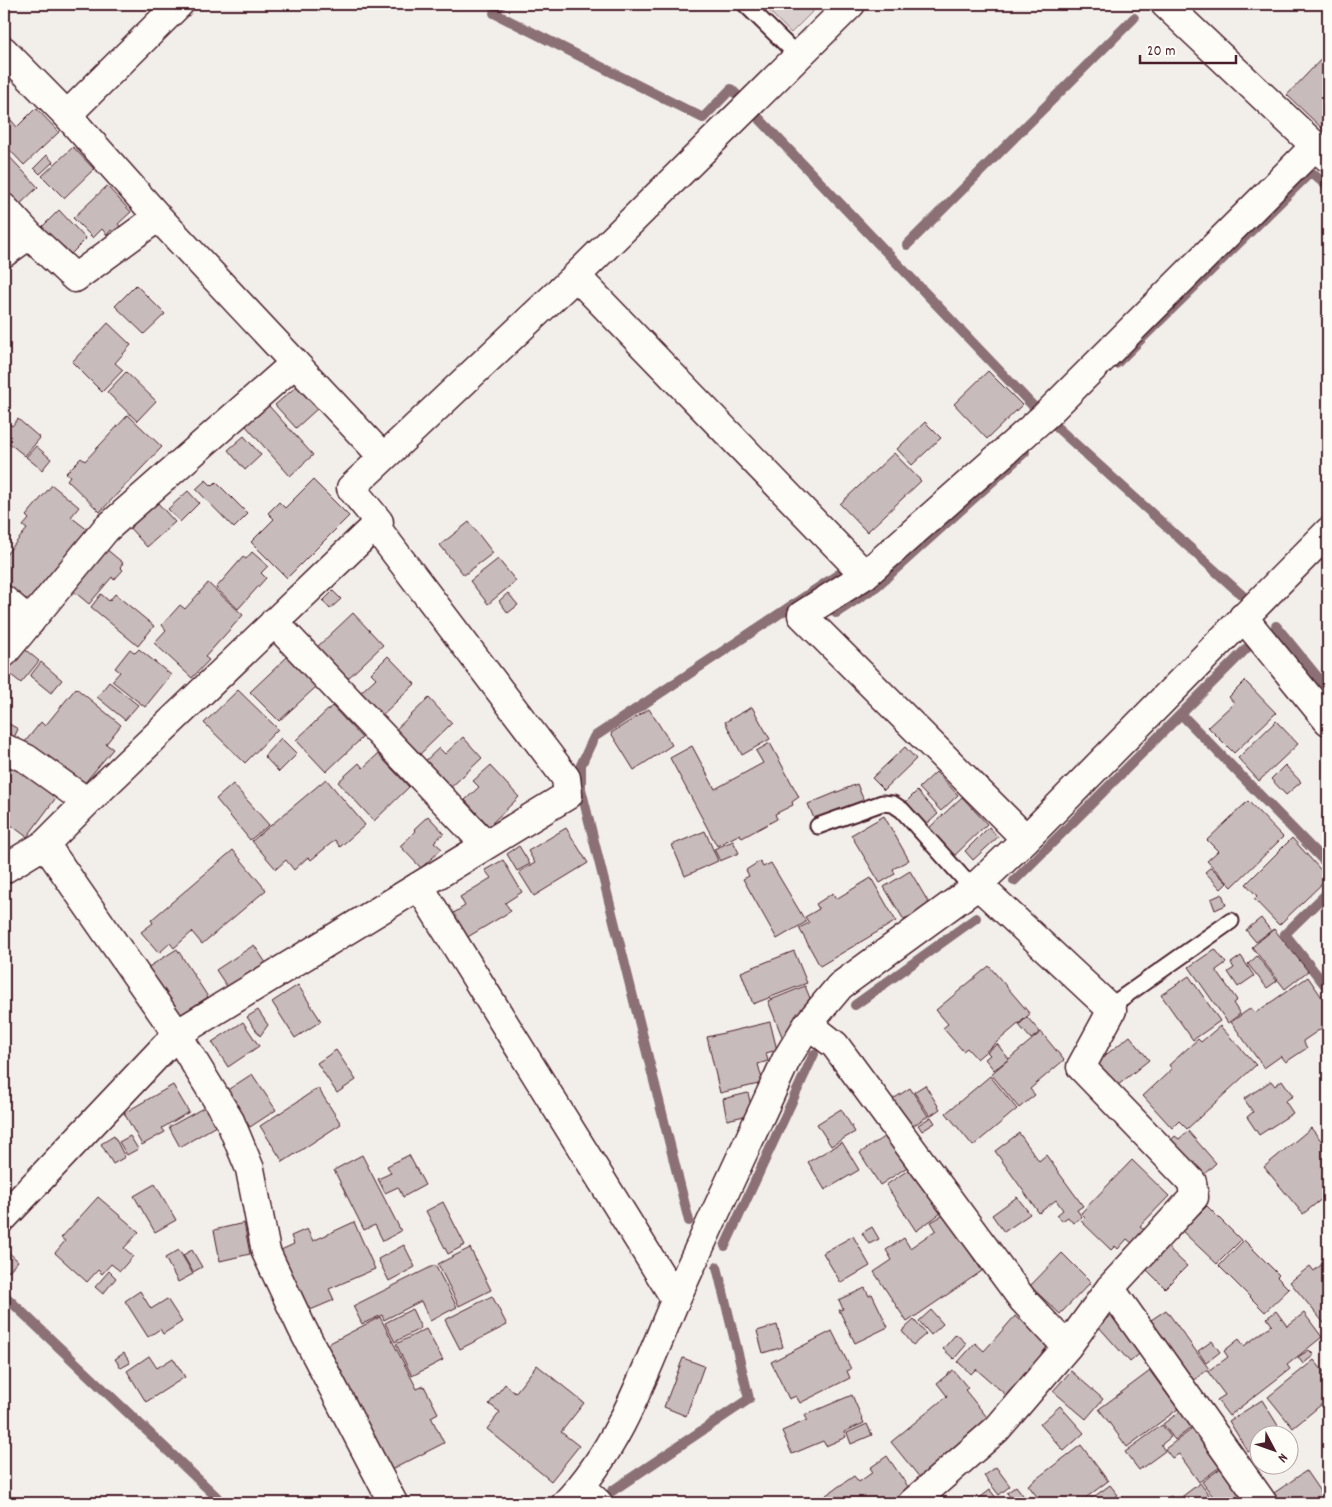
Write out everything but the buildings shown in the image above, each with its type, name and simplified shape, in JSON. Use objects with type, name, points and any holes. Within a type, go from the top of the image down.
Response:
[{"type":"street","points":[[67,114],[179,4]]},
{"type":"street","points":[[4,869],[45,844],[86,802],[379,522],[351,488],[576,276],[851,4]]},
{"type":"street","points":[[1026,839],[802,616],[865,575],[1046,415],[1321,152],[1165,4]]},
{"type":"street","points":[[4,51],[67,114],[158,217],[383,457]]},
{"type":"street","points":[[4,208],[75,278],[158,217]]},
{"type":"street","points":[[4,253],[30,235]]},
{"type":"street","points":[[576,276],[865,575]]},
{"type":"street","points":[[4,653],[106,530],[295,363]]},
{"type":"street","points":[[4,1216],[177,1034],[568,795],[566,778],[375,526]]},
{"type":"street","points":[[582,1498],[619,1430],[676,1300],[786,1060],[808,1024],[840,986],[975,887],[1026,839],[1328,532]]},
{"type":"street","points":[[4,600],[30,622]]},
{"type":"street","points":[[1243,618],[1328,721]]},
{"type":"street","points":[[274,622],[486,845]]},
{"type":"street","points":[[4,748],[27,759],[86,802]]},
{"type":"street","points":[[45,844],[177,1034],[230,1121],[250,1169],[266,1252],[302,1328],[393,1503]]},
{"type":"street","points":[[419,886],[676,1300]]},
{"type":"street","points":[[912,1503],[997,1429],[1067,1347],[1110,1288],[1194,1198],[1192,1182],[1082,1067],[1112,1010],[975,887]]},
{"type":"street","points":[[808,1024],[836,1045],[1024,1300],[1067,1347]]},
{"type":"street","points":[[1110,1288],[1263,1503]]},
{"type":"lane","points":[[746,4],[798,56]]},
{"type":"lane","points":[[818,826],[882,802],[894,804],[902,810],[975,887]]},
{"type":"lane","points":[[1109,1006],[1231,921]]},
{"type":"shaded area","points":[[762,4],[820,4],[791,33]]},
{"type":"waterway","points":[[502,4],[494,13],[703,118],[731,89],[736,94]]},
{"type":"waterway","points":[[907,245],[1134,18]]},
{"type":"waterway","points":[[753,112],[1034,407]]},
{"type":"waterway","points":[[1116,364],[1311,172],[1328,187]]},
{"type":"waterway","points":[[1051,422],[1243,596]]},
{"type":"waterway","points":[[836,613],[877,586],[1025,452]]},
{"type":"waterway","points":[[576,793],[581,789],[581,765],[594,737],[842,572]]},
{"type":"waterway","points":[[1276,626],[1328,690]]},
{"type":"waterway","points":[[1014,881],[1247,648]]},
{"type":"waterway","points":[[1181,714],[1328,865]]},
{"type":"waterway","points":[[581,789],[689,1221]]},
{"type":"waterway","points":[[1328,892],[1285,934],[1328,989]]},
{"type":"waterway","points":[[855,1005],[976,918]]},
{"type":"waterway","points":[[725,1246],[814,1054]]},
{"type":"waterway","points":[[612,1491],[749,1399],[717,1267]]},
{"type":"waterway","points":[[4,1295],[223,1503]]}]
